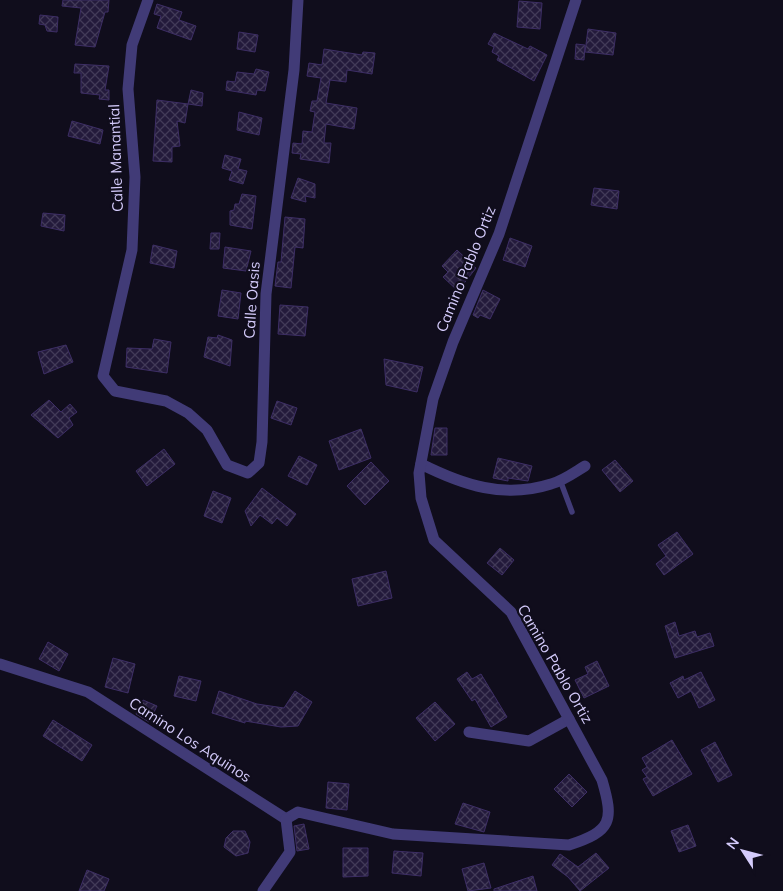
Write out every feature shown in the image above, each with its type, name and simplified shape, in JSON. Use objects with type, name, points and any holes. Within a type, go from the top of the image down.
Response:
[{"type":"street","name":"Calle Manantial","points":[[148,0],[132,45],[128,89],[135,178],[132,250],[103,376],[115,391],[154,399]]},
{"type":"street","name":"Calle Oasis","points":[[154,399],[166,401],[188,413],[207,430],[227,465],[248,473],[259,463],[262,442],[266,294],[294,70],[298,0]]},
{"type":"street","name":"Camino Pablo Ortiz","points":[[286,819],[298,812],[393,834],[569,845],[590,838],[606,824],[610,808],[602,780],[511,612],[434,540],[420,498],[421,464],[433,399],[463,316],[499,234],[576,0]]},
{"type":"street","points":[[421,464],[458,482],[496,490],[523,490],[552,484],[586,466]]},
{"type":"street","name":"Camino Los Aquinos","points":[[0,664],[88,692],[286,819]]},
{"type":"street","points":[[469,732],[529,741],[569,719]]},
{"type":"street","points":[[263,891],[290,852],[286,819]]},
{"type":"lane","points":[[560,480],[572,512]]},
{"type":"building","points":[[63,0],[109,0],[108,12],[105,12],[95,47],[75,45],[81,8],[62,6]]},
{"type":"building","points":[[519,1],[542,3],[540,29],[517,27]]},
{"type":"building","points":[[157,4],[182,12],[179,20],[196,26],[191,40],[157,28],[161,16],[154,14]]},
{"type":"building","points":[[40,15],[58,17],[57,32],[47,31],[45,25],[39,24]]},
{"type":"building","points":[[588,29],[616,33],[613,55],[585,52]]},
{"type":"building","points":[[239,32],[258,35],[255,52],[237,49]]},
{"type":"building","points":[[494,33],[528,49],[530,46],[547,55],[534,81],[497,60],[499,56],[492,52],[494,47],[488,44]]},
{"type":"building","points":[[576,44],[585,45],[584,60],[575,59]]},
{"type":"building","points":[[324,49],[362,55],[363,52],[375,53],[372,74],[347,70],[346,82],[330,80],[326,103],[357,108],[354,129],[326,124],[324,143],[331,143],[329,163],[300,159],[301,154],[292,153],[293,143],[302,144],[303,131],[312,132],[315,112],[310,111],[312,101],[317,101],[321,78],[307,76],[309,63],[322,65]]},
{"type":"building","points":[[75,64],[109,66],[105,90],[109,90],[109,100],[99,99],[100,95],[81,93],[81,73],[74,73]]},
{"type":"building","points":[[256,69],[269,72],[265,91],[257,90],[256,95],[226,90],[227,81],[235,82],[237,72],[254,74]]},
{"type":"building","points":[[191,90],[203,93],[202,106],[188,104]]},
{"type":"building","points":[[157,100],[188,104],[185,123],[177,121],[180,146],[172,147],[172,162],[153,161]]},
{"type":"building","points":[[239,112],[262,118],[259,135],[237,130]]},
{"type":"building","points":[[72,121],[103,130],[100,144],[68,136]]},
{"type":"building","points":[[225,155],[241,159],[238,169],[247,171],[243,184],[229,180],[232,171],[222,168]]},
{"type":"building","points":[[298,178],[315,184],[315,198],[305,196],[306,202],[291,198]]},
{"type":"building","points":[[594,188],[619,191],[617,209],[591,205]]},
{"type":"building","points":[[242,194],[256,196],[252,229],[230,225],[230,211],[234,210],[235,204],[239,204]]},
{"type":"building","points":[[43,213],[65,215],[64,231],[41,226]]},
{"type":"building","points":[[285,217],[305,219],[303,248],[295,247],[291,288],[275,286],[278,262],[281,262]]},
{"type":"building","points":[[211,233],[220,233],[219,249],[210,249]]},
{"type":"building","points":[[510,238],[532,246],[525,267],[503,260]]},
{"type":"building","points":[[153,245],[177,251],[174,268],[150,263]]},
{"type":"building","points":[[225,247],[251,251],[246,271],[223,268]]},
{"type":"building","points":[[457,250],[476,268],[458,291],[443,277],[448,272],[442,266]]},
{"type":"building","points":[[222,290],[241,293],[238,319],[218,316]]},
{"type":"building","points":[[483,290],[500,299],[490,319],[480,315],[478,318],[473,315]]},
{"type":"building","points":[[280,305],[308,307],[305,336],[278,334]]},
{"type":"building","points":[[218,335],[232,340],[230,366],[204,357],[208,337],[217,338]]},
{"type":"building","points":[[154,339],[171,342],[167,373],[126,367],[127,348],[152,349]]},
{"type":"building","points":[[66,345],[73,362],[44,374],[38,352]]},
{"type":"building","points":[[384,359],[423,367],[417,392],[386,385]]},
{"type":"building","points":[[49,400],[61,412],[70,404],[77,412],[69,418],[73,425],[58,438],[31,415]]},
{"type":"building","points":[[277,401],[297,408],[291,425],[271,418]]},
{"type":"building","points":[[435,428],[447,428],[447,455],[431,455]]},
{"type":"building","points":[[361,429],[371,458],[339,470],[329,441]]},
{"type":"building","points":[[164,449],[175,464],[147,486],[136,471]]},
{"type":"building","points":[[299,456],[317,465],[307,485],[288,476]]},
{"type":"building","points":[[498,458],[532,466],[528,481],[508,478],[508,481],[493,478]]},
{"type":"building","points":[[615,460],[633,481],[620,492],[602,470]]},
{"type":"building","points":[[371,462],[389,481],[365,505],[347,486]]},
{"type":"building","points":[[262,488],[296,514],[287,526],[277,518],[272,524],[260,515],[251,526],[245,511]]},
{"type":"building","points":[[213,491],[231,498],[222,523],[204,516]]},
{"type":"building","points":[[677,532],[693,554],[664,575],[656,564],[666,556],[658,545]]},
{"type":"building","points":[[500,548],[514,560],[502,575],[487,563]]},
{"type":"building","points":[[386,571],[392,598],[358,606],[352,579]]},
{"type":"building","points":[[675,622],[679,636],[695,631],[697,637],[710,633],[714,646],[675,658],[665,626]]},
{"type":"building","points":[[48,642],[68,654],[59,671],[39,659]]},
{"type":"building","points":[[113,658],[135,664],[128,693],[105,687]]},
{"type":"building","points":[[597,661],[609,686],[584,698],[575,680],[588,674],[585,667]]},
{"type":"building","points":[[467,672],[472,679],[481,674],[507,717],[491,727],[475,699],[472,701],[457,679]]},
{"type":"building","points":[[701,672],[715,700],[699,708],[691,691],[678,698],[670,683],[683,676],[684,680]]},
{"type":"building","points":[[179,676],[201,681],[196,701],[174,696]]},
{"type":"building","points":[[219,691],[257,704],[284,708],[295,691],[312,702],[298,726],[281,727],[245,721],[245,723],[212,713]]},
{"type":"building","points":[[143,700],[157,706],[149,722],[136,714]]},
{"type":"building","points":[[435,702],[455,724],[435,741],[416,718]]},
{"type":"building","points":[[53,720],[92,745],[82,761],[43,736]]},
{"type":"building","points":[[672,740],[692,774],[653,796],[643,779],[647,777],[642,770],[647,767],[642,758]]},
{"type":"building","points":[[715,742],[732,775],[718,782],[701,750]]},
{"type":"building","points":[[569,774],[587,792],[572,807],[554,789]]},
{"type":"building","points":[[328,782],[349,784],[347,810],[326,808]]},
{"type":"building","points":[[463,803],[490,812],[484,832],[455,824]]},
{"type":"building","points":[[304,824],[309,849],[297,851],[294,826]]},
{"type":"building","points":[[688,825],[696,846],[679,852],[671,831]]},
{"type":"building","points":[[233,831],[245,831],[250,842],[248,853],[236,856],[224,847],[226,838]]},
{"type":"building","points":[[343,848],[368,848],[368,876],[343,877]]},
{"type":"building","points":[[394,851],[423,853],[421,876],[392,873]]},
{"type":"building","points":[[596,853],[609,868],[580,891],[568,877],[552,865],[560,854],[578,867]]},
{"type":"building","points":[[484,863],[491,888],[468,891],[462,869]]},
{"type":"building","points":[[87,870],[109,879],[104,891],[79,891]]},
{"type":"building","points":[[533,876],[537,891],[494,891],[494,889]]}]
